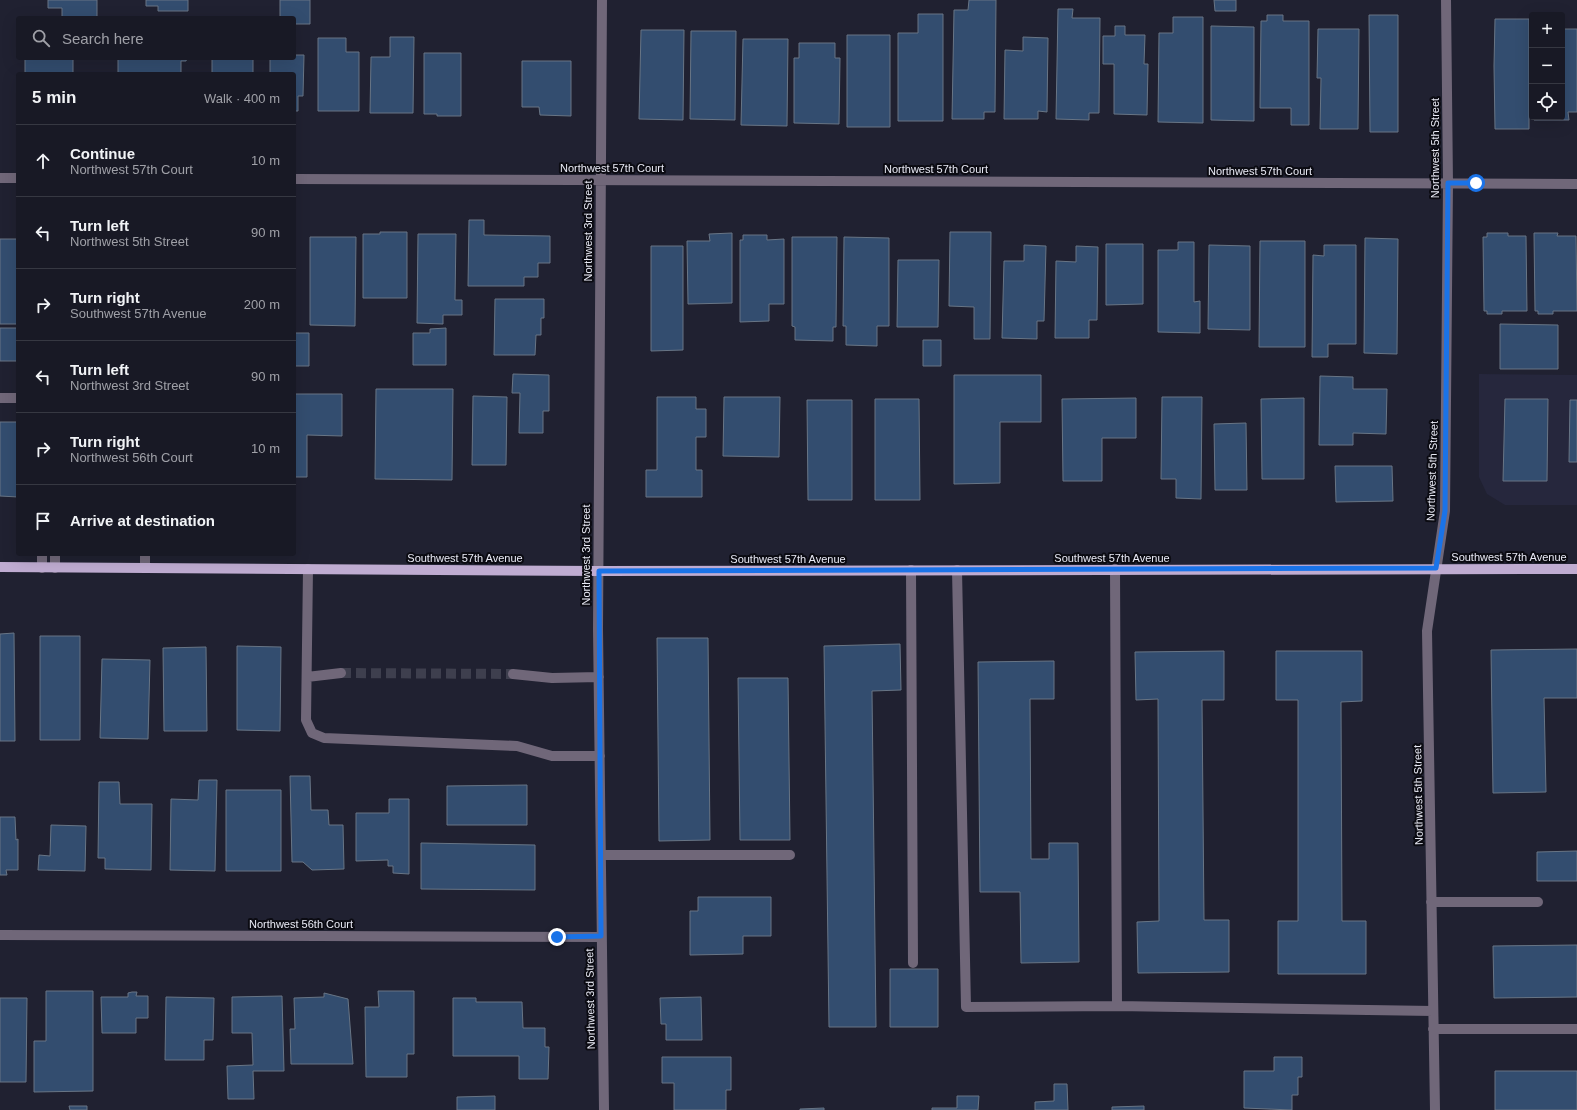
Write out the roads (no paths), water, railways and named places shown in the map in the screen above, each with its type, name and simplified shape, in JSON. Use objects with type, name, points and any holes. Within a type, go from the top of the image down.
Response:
[{"type":"main road","name":"Southwest 57th Avenue","points":[[0,567],[599,571],[1436,568],[1577,570]]},
{"type":"street","name":"Northwest 3rd Street","points":[[602,0],[600,180],[599,677],[604,1110]]},
{"type":"street","name":"Northwest 5th Street","points":[[1434,1110],[1427,631],[1445,511],[1448,183],[1446,0]]},
{"type":"street","points":[[0,178],[16,178]]},
{"type":"street","name":"Northwest 57th Court","points":[[296,179],[1577,184]]},
{"type":"street","points":[[0,398],[16,398]]},
{"type":"street","points":[[42,556],[42,568]]},
{"type":"street","points":[[55,556],[55,568]]},
{"type":"street","points":[[145,556],[145,568]]},
{"type":"street","points":[[308,570],[306,720],[312,733],[324,738],[517,746],[552,756],[600,756]]},
{"type":"street","points":[[911,570],[913,963]]},
{"type":"street","points":[[957,570],[966,1007],[1117,1006],[1433,1011]]},
{"type":"street","points":[[1115,570],[1117,1006]]},
{"type":"street","points":[[307,677],[341,674]]},
{"type":"street","points":[[512,674],[556,678],[599,677]]},
{"type":"street","points":[[600,855],[790,855]]},
{"type":"street","points":[[1431,902],[1538,902]]},
{"type":"street","name":"Northwest 56th Court","points":[[0,935],[601,936]]},
{"type":"street","points":[[1433,1029],[1577,1029]]},
{"type":"tunnel","points":[[341,673],[513,674]]}]
